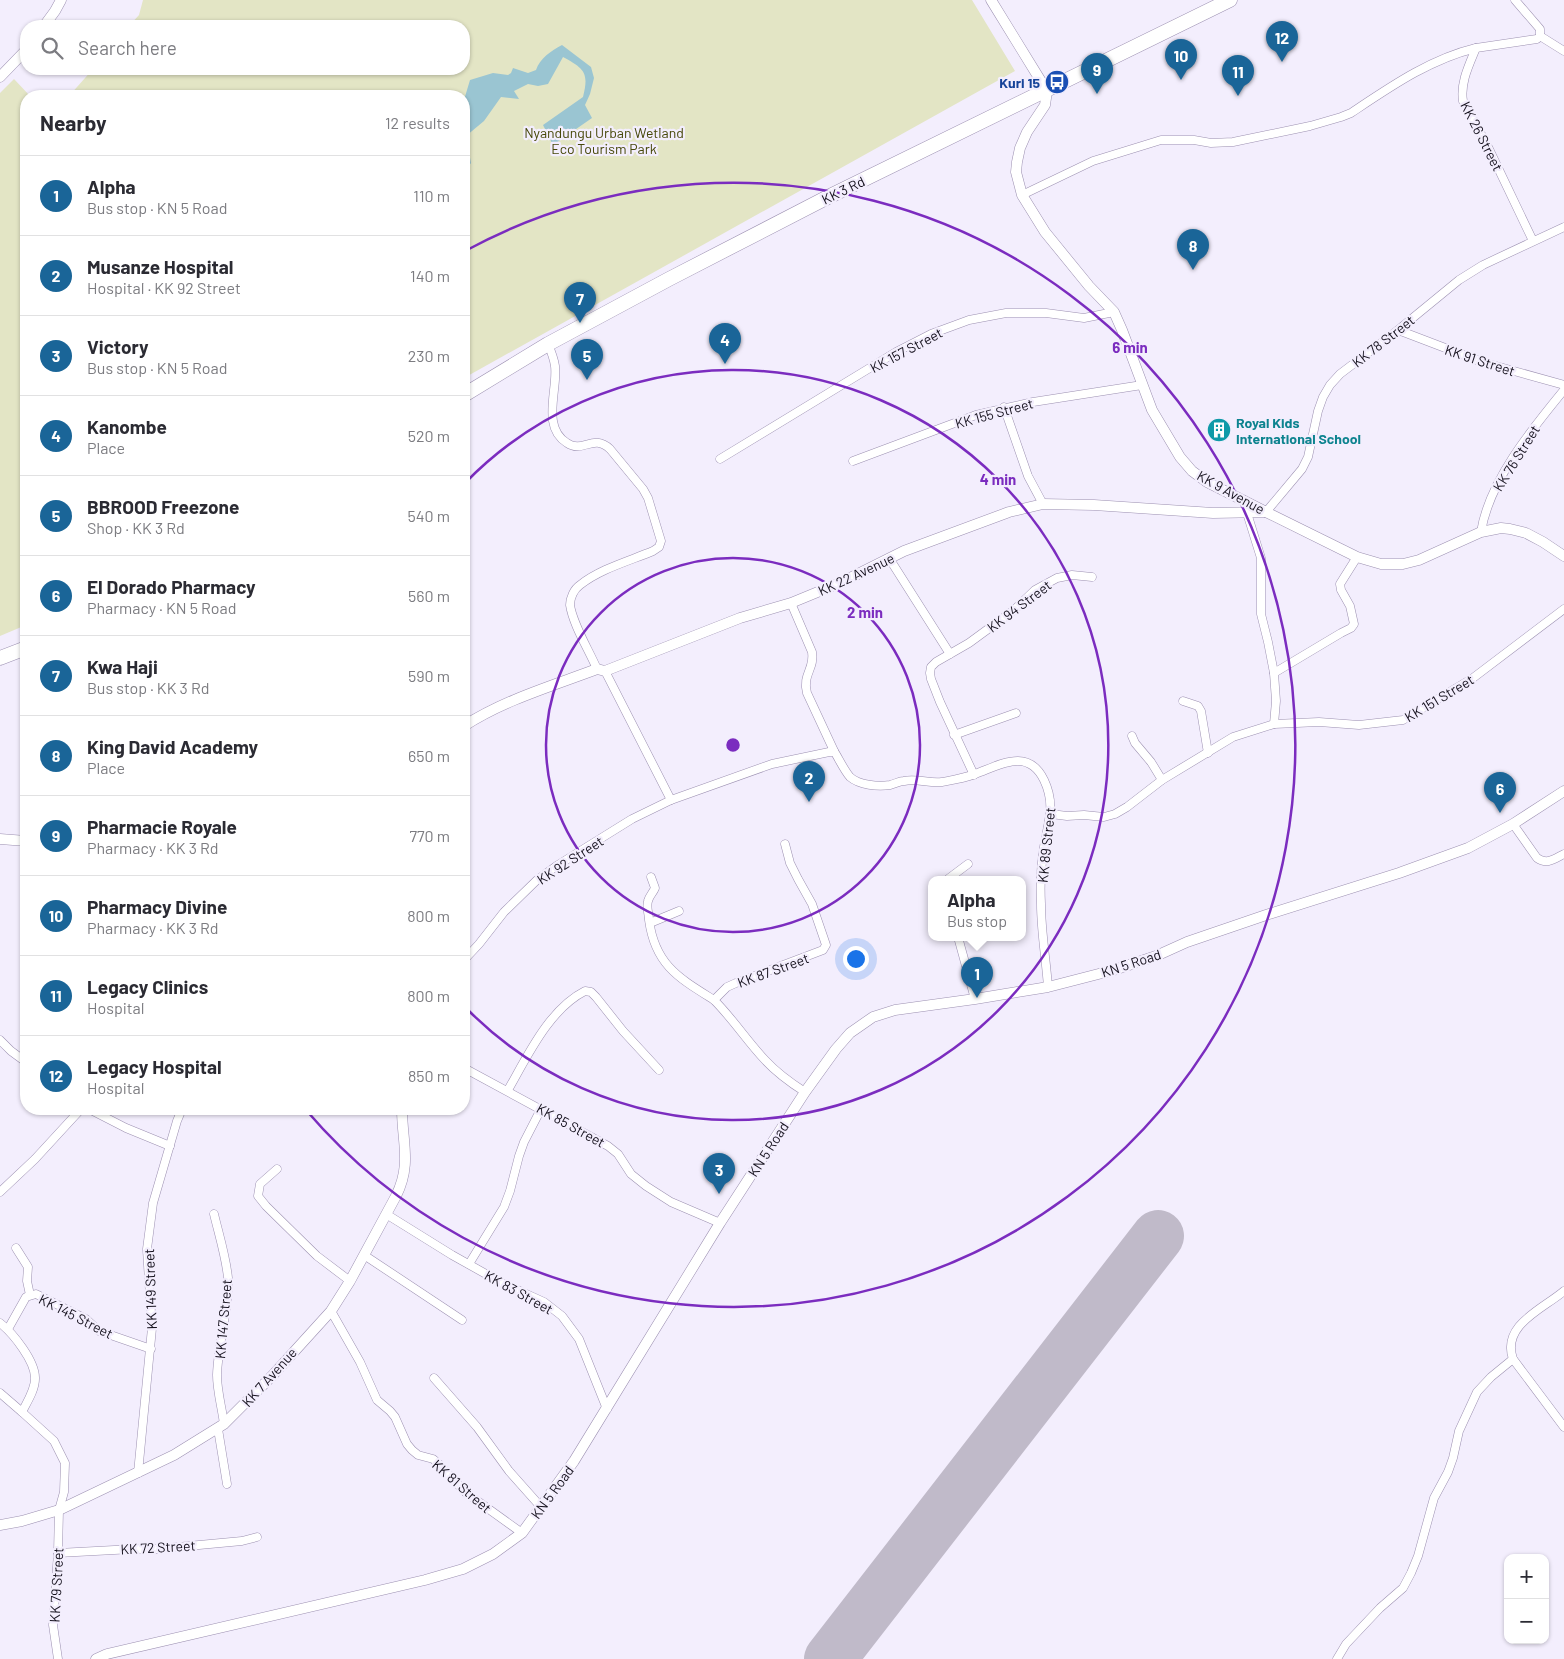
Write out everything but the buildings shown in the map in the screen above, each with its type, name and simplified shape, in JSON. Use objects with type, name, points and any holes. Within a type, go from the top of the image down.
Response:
[{"type":"highway","name":"KK 3 Rd","points":[[470,391],[548,344],[828,197],[1230,0]]},
{"type":"highway","points":[[0,658],[20,650]]},
{"type":"main road","points":[[48,20],[61,0]]},
{"type":"main road","points":[[991,0],[1047,91]]},
{"type":"main road","points":[[0,77],[20,56]]},
{"type":"main road","name":"KK 9 Avenue","points":[[1047,91],[1045,105],[1027,132],[1020,148],[1016,172],[1022,194],[1045,232],[1089,286],[1114,312],[1152,410],[1180,457],[1192,471],[1207,482],[1266,512],[1358,557],[1381,564],[1403,564],[1419,560],[1481,532],[1501,528],[1526,533],[1564,556]]},
{"type":"main road","name":"KK 22 Avenue","points":[[470,722],[507,703],[740,618],[791,603],[842,582],[889,558],[1000,516],[1043,504],[1094,505],[1213,513],[1266,512]]},
{"type":"main road","name":"KN 5 Road","points":[[96,1659],[107,1654],[425,1580],[464,1569],[493,1554],[522,1533],[574,1461],[720,1223],[805,1092],[845,1038],[873,1016],[895,1010],[1048,987],[1079,980],[1156,956],[1187,942],[1408,870],[1468,848],[1513,824],[1564,791]]},
{"type":"main road","points":[[0,839],[20,841]]},
{"type":"main road","name":"KK 7 Avenue","points":[[0,1525],[22,1521],[59,1510],[174,1455],[221,1427],[272,1376],[330,1310],[350,1281],[402,1185],[406,1171],[402,1115]]},
{"type":"street","points":[[1515,0],[1540,30],[1540,36]]},
{"type":"street","points":[[1022,194],[1093,161],[1162,140],[1233,142],[1310,126],[1341,117],[1352,113],[1410,75],[1460,52],[1540,36]]},
{"type":"street","points":[[1540,36],[1564,51]]},
{"type":"street","name":"KK 26 Street","points":[[1476,48],[1466,73],[1462,94],[1463,101],[1534,241]]},
{"type":"street","name":"KK 78 Street","points":[[1266,512],[1302,469],[1308,457],[1318,411],[1323,398],[1330,385],[1340,374],[1459,280],[1483,265],[1564,227]]},
{"type":"street","name":"KK 157 Street","points":[[720,459],[896,352],[931,334],[969,320],[1006,313],[1046,313],[1084,318],[1114,312]]},
{"type":"street","name":"KK 91 Street","points":[[1398,330],[1482,362],[1564,385]]},
{"type":"street","points":[[548,344],[555,366],[552,412],[554,425],[560,437],[567,444],[576,447],[586,446],[595,442],[604,443],[610,449],[644,488],[661,541],[659,546],[653,551],[599,574],[578,586],[572,593],[570,603],[573,616],[671,800]]},
{"type":"street","name":"KK 155 Street","points":[[853,461],[976,415],[1004,407],[1142,385]]},
{"type":"street","name":"KK 76 Street","points":[[1481,532],[1487,507],[1518,451],[1564,390]]},
{"type":"street","points":[[1004,407],[1028,476],[1043,504]]},
{"type":"street","points":[[1247,513],[1261,558],[1261,614],[1274,674],[1276,701],[1274,724]]},
{"type":"street","points":[[1274,674],[1352,628],[1354,624],[1350,606],[1340,590],[1340,584],[1358,557]]},
{"type":"street","points":[[889,558],[950,654]]},
{"type":"street","name":"KK 94 Street","points":[[974,775],[940,702],[930,673],[931,667],[936,662],[969,643],[1014,610],[1035,590],[1057,578],[1072,575],[1092,577]]},
{"type":"street","points":[[791,603],[812,652],[813,659],[804,684],[834,751]]},
{"type":"street","name":"KK 151 Street","points":[[1051,814],[1104,817],[1115,814],[1162,780],[1208,754],[1233,737],[1274,724],[1319,722],[1358,725],[1403,720],[1473,678],[1564,609]]},
{"type":"street","points":[[1183,701],[1198,706],[1201,712],[1208,754]]},
{"type":"street","points":[[954,735],[1016,713]]},
{"type":"street","points":[[1132,736],[1162,780]]},
{"type":"street","name":"KK 89 Street","points":[[834,751],[849,776],[856,781],[881,786],[891,785],[904,780],[940,782],[974,775],[1003,762],[1015,760],[1026,762],[1036,768],[1044,778],[1050,794],[1051,814],[1044,846],[1040,904],[1048,987]]},
{"type":"street","name":"KK 92 Street","points":[[470,954],[504,912],[537,880],[632,820],[671,800],[772,764],[834,751]]},
{"type":"street","points":[[1513,824],[1537,858],[1542,862],[1547,862],[1564,854]]},
{"type":"street","name":"KK 87 Street","points":[[714,1000],[727,987],[823,950],[826,945],[812,904],[790,863],[785,844]]},
{"type":"street","points":[[952,876],[968,864]]},
{"type":"street","points":[[651,877],[655,888],[648,900],[650,923],[655,946],[661,959],[670,969],[714,1000],[766,1061],[784,1078],[805,1092]]},
{"type":"street","points":[[650,923],[679,911]]},
{"type":"street","points":[[959,941],[975,999]]},
{"type":"street","points":[[508,1090],[539,1036],[557,1014],[577,995],[585,991],[591,992],[623,1031],[659,1070]]},
{"type":"street","points":[[0,1040],[11,1052],[20,1058]]},
{"type":"street","name":"KK 85 Street","points":[[470,1071],[608,1146],[618,1154],[631,1174],[646,1186],[671,1202],[720,1223]]},
{"type":"street","points":[[469,1264],[504,1206],[524,1142],[541,1109]]},
{"type":"street","points":[[0,1192],[76,1115]]},
{"type":"street","points":[[101,1115],[126,1128],[170,1146]]},
{"type":"street","name":"KK 149 Street","points":[[138,1473],[152,1328],[147,1249],[153,1202],[180,1115]]},
{"type":"street","points":[[277,1169],[260,1184],[258,1196],[317,1256],[350,1281]]},
{"type":"street","name":"KK 147 Street","points":[[214,1214],[228,1278],[228,1298],[223,1320],[217,1374],[221,1427]]},
{"type":"street","name":"KK 83 Street","points":[[386,1214],[502,1283],[544,1302],[562,1316],[579,1339],[607,1409]]},
{"type":"street","name":"KK 145 Street","points":[[16,1248],[28,1267],[27,1280],[30,1295]]},
{"type":"street","points":[[364,1255],[462,1320]]},
{"type":"street","points":[[1564,1291],[1523,1320],[1510,1345],[1513,1359],[1564,1427]]},
{"type":"street","name":"KK 145 Street","points":[[8,1329],[26,1297],[36,1294],[86,1319],[99,1331],[151,1349]]},
{"type":"street","name":"KK 81 Street","points":[[330,1310],[360,1362],[373,1394],[395,1417],[407,1444],[412,1450],[418,1455],[433,1459],[465,1492],[522,1533]]},
{"type":"street","points":[[0,1323],[8,1329],[32,1362],[35,1379],[32,1393],[22,1412]]},
{"type":"street","points":[[1337,1659],[1346,1644],[1380,1608],[1403,1588],[1412,1573],[1434,1498],[1448,1472],[1459,1431],[1477,1392],[1513,1359]]},
{"type":"street","points":[[434,1378],[477,1427],[509,1471],[541,1507]]},
{"type":"street","name":"KK 79 Street","points":[[0,1393],[54,1441],[65,1463],[64,1492],[59,1510],[53,1625],[58,1659]]},
{"type":"street","points":[[221,1427],[227,1484]]},
{"type":"street","name":"KK 72 Street","points":[[58,1553],[156,1549],[242,1541],[257,1537]]},
{"type":"green space","name":"Nyandungu Urban Wetland Eco Tourism Park","points":[[143,0],[972,0],[1015,71],[470,375],[470,90],[74,90],[88,75],[470,75],[470,20],[134,20],[139,15]]},
{"type":"green space","points":[[14,79],[24,90],[20,90],[20,628],[0,636],[0,93]]},
{"type":"water","points":[[562,45],[591,67],[594,78],[585,105],[592,118],[553,145],[543,125],[583,97],[586,82],[584,72],[563,57],[548,84],[538,86],[528,84],[514,91],[519,99],[501,97],[484,121],[470,133],[470,90],[467,90],[470,80],[493,73],[508,75],[513,68],[528,73],[536,70],[543,58]]},
{"type":"runway","points":[[830,1659],[1158,1236]]},
{"type":"place","name":"Legacy Hospital","points":[[1282,62]]},
{"type":"place","name":"Pharmacy Divine","points":[[1181,80]]},
{"type":"place","name":"Kuri 15","points":[[1057,82]]},
{"type":"place","name":"Pharmacie Royale","points":[[1097,94]]},
{"type":"place","name":"Legacy Clinics","points":[[1238,96]]},
{"type":"place","name":"King David Academy","points":[[1193,270]]},
{"type":"place","name":"Kwa Haji","points":[[580,323]]},
{"type":"place","name":"Kanombe","points":[[725,364]]},
{"type":"place","name":"BBROOD Freezone","points":[[587,380]]},
{"type":"place","name":"Royal Kids International School","points":[[1219,430]]},
{"type":"place","name":"Musanze Hospital","points":[[809,802]]},
{"type":"place","name":"El Dorado Pharmacy","points":[[1500,813]]},
{"type":"place","name":"Alpha","points":[[977,998]]},
{"type":"place","name":"Victory","points":[[719,1194]]}]
